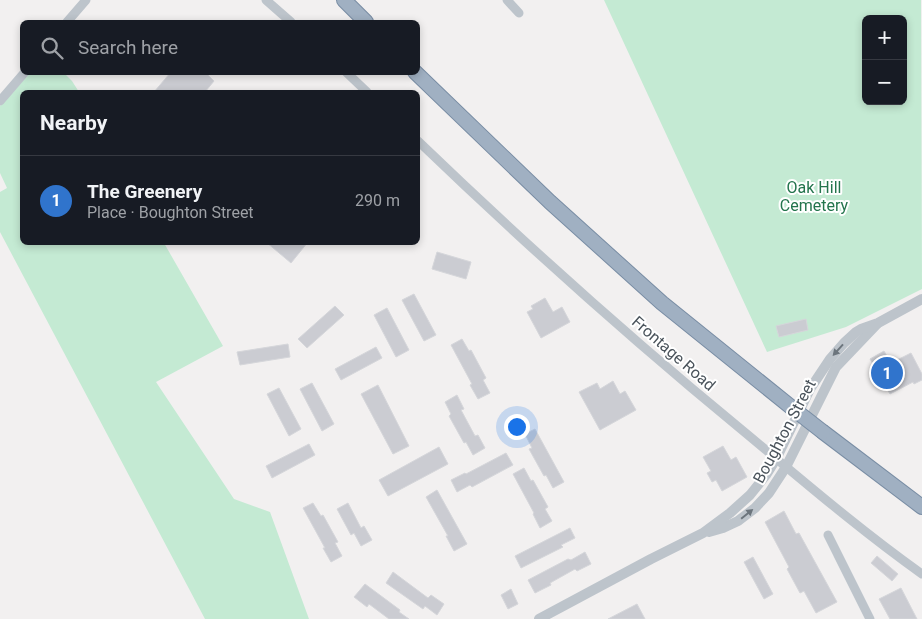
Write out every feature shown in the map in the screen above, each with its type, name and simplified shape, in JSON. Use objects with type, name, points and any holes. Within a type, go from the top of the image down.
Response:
[{"type":"highway","points":[[344,0],[364,20]]},
{"type":"highway","points":[[418,75],[550,202],[662,303],[822,432],[922,508]]},
{"type":"street","points":[[69,20],[86,0]]},
{"type":"street","points":[[266,0],[289,20]]},
{"type":"street","points":[[507,0],[519,13]]},
{"type":"street","points":[[0,101],[22,75]]},
{"type":"street","points":[[349,75],[365,90]]},
{"type":"street","name":"Frontage Road","points":[[420,142],[540,255],[662,364],[776,459],[922,574]]},
{"type":"street","name":"Boughton Street","points":[[539,619],[703,533],[740,504],[758,485],[776,459],[810,389],[830,359],[856,332],[878,323],[922,299]]},
{"type":"street","name":"Boughton Street","points":[[703,533],[731,526],[746,515],[769,493],[786,467],[836,367],[878,323]]},
{"type":"street","points":[[828,534],[870,619]]},
{"type":"green space","name":"Oak Hill Cemetery","points":[[604,0],[921,0],[922,289],[846,327],[767,352]]},
{"type":"green space","points":[[28,75],[66,75],[78,90],[20,90],[20,245],[165,245],[223,346],[156,382],[234,499],[270,512],[309,619],[205,619],[0,232],[0,192],[7,188],[0,173],[0,106]]},
{"type":"building","points":[[168,75],[208,75],[214,81],[207,90],[156,90]]},
{"type":"building","points":[[270,245],[306,245],[291,263]]},
{"type":"building","points":[[437,252],[471,262],[466,279],[432,269]]},
{"type":"building","points":[[414,294],[436,335],[424,341],[402,300]]},
{"type":"building","points":[[545,298],[553,312],[562,307],[570,322],[541,338],[527,312],[533,309],[531,306]]},
{"type":"building","points":[[335,306],[344,315],[307,348],[298,339]]},
{"type":"building","points":[[387,308],[409,350],[396,357],[374,315]]},
{"type":"building","points":[[806,319],[808,330],[779,337],[776,326]]},
{"type":"building","points":[[462,339],[469,351],[471,350],[486,378],[483,380],[490,393],[478,399],[451,345]]},
{"type":"building","points":[[288,344],[290,357],[240,365],[237,352]]},
{"type":"building","points":[[376,347],[382,358],[341,380],[335,369]]},
{"type":"building","points":[[884,351],[891,363],[911,353],[922,374],[922,380],[914,384],[913,382],[890,394],[870,359]]},
{"type":"building","points":[[613,381],[620,394],[625,391],[636,410],[600,430],[579,392],[597,383],[600,389]]},
{"type":"building","points":[[312,383],[334,424],[322,431],[300,389]]},
{"type":"building","points":[[378,385],[409,446],[393,454],[361,394]]},
{"type":"building","points":[[279,388],[301,429],[289,436],[267,394]]},
{"type":"building","points":[[457,395],[464,409],[461,410],[475,436],[478,435],[485,448],[473,455],[449,416],[451,414],[445,402]]},
{"type":"building","points":[[535,429],[564,482],[553,488],[529,449],[532,448],[525,434]]},
{"type":"building","points":[[309,444],[315,455],[272,478],[266,466]]},
{"type":"building","points":[[723,446],[731,460],[736,457],[747,477],[722,491],[716,480],[712,482],[707,473],[711,471],[703,457]]},
{"type":"building","points":[[439,447],[448,464],[388,496],[379,480]]},
{"type":"building","points":[[506,453],[513,465],[472,487],[470,485],[457,492],[451,480]]},
{"type":"building","points":[[524,468],[548,507],[545,509],[552,521],[540,528],[513,474]]},
{"type":"building","points":[[437,490],[467,544],[454,551],[446,536],[448,536],[426,497]]},
{"type":"building","points":[[313,503],[321,516],[323,515],[338,542],[335,543],[342,556],[331,562],[303,508]]},
{"type":"building","points":[[348,503],[361,528],[364,526],[372,540],[361,546],[354,533],[351,535],[337,509]]},
{"type":"building","points":[[784,511],[796,534],[799,533],[837,602],[816,613],[804,591],[800,593],[787,569],[789,567],[765,522]]},
{"type":"building","points":[[570,528],[575,538],[561,545],[563,547],[521,568],[515,556]]},
{"type":"building","points":[[585,552],[591,564],[577,571],[575,569],[535,593],[528,580]]},
{"type":"building","points":[[877,556],[898,574],[892,581],[871,563]]},
{"type":"building","points":[[753,557],[773,594],[764,599],[744,562]]},
{"type":"building","points":[[393,572],[428,598],[431,595],[444,604],[437,615],[425,606],[423,609],[386,583]]},
{"type":"building","points":[[365,584],[409,619],[389,619],[369,604],[367,607],[354,597]]},
{"type":"building","points":[[901,588],[917,619],[890,619],[879,599]]},
{"type":"building","points":[[511,589],[518,604],[508,609],[501,595]]},
{"type":"building","points":[[637,604],[645,619],[608,619]]},
{"type":"place","name":"The Greenery","points":[[887,373]]}]
